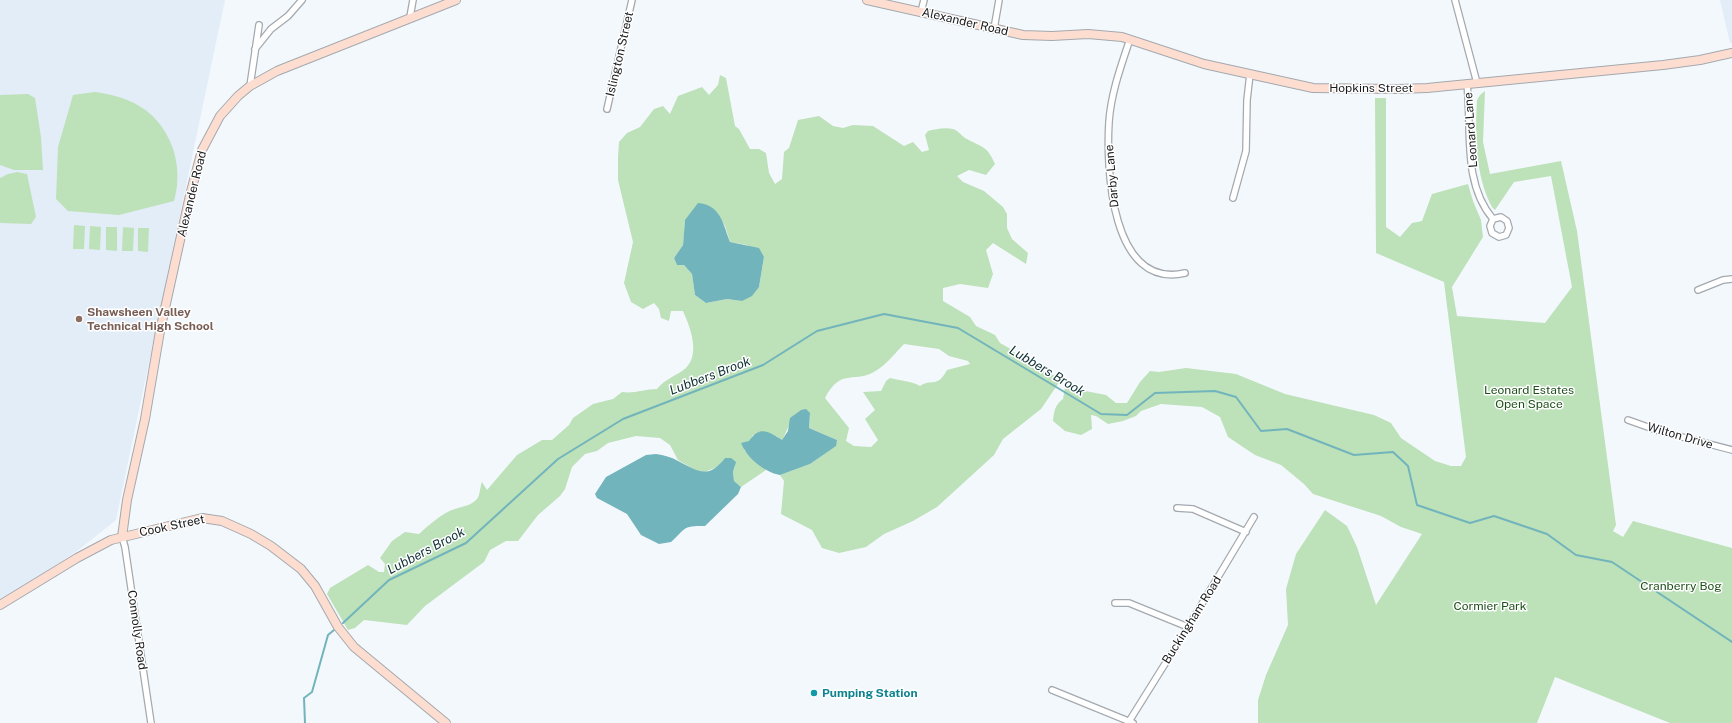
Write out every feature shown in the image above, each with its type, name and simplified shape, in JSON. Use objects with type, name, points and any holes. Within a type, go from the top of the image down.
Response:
[{"type":"street","points":[[255,48],[302,0]]},
{"type":"street","points":[[410,17],[413,0]]},
{"type":"street","name":"Alexander Road","points":[[122,537],[127,500],[145,419],[160,331],[197,163],[207,138],[220,116],[250,86],[288,66],[456,0]]},
{"type":"street","name":"Islington Street","points":[[607,109],[632,0]]},
{"type":"street","name":"Alexander Road","points":[[867,0],[1016,33]]},
{"type":"street","points":[[920,12],[924,0]]},
{"type":"street","points":[[994,29],[999,0]]},
{"type":"street","points":[[1455,0],[1477,83]]},
{"type":"street","points":[[250,86],[259,25]]},
{"type":"street","name":"Hopkins Street","points":[[1016,33],[1052,36],[1096,34],[1130,39],[1192,61],[1306,86],[1397,90],[1663,65],[1732,53]]},
{"type":"street","name":"Darby Lane","points":[[1130,39],[1114,92],[1109,121],[1110,165],[1116,218],[1122,235],[1139,260],[1163,274],[1173,276],[1185,273]]},
{"type":"street","points":[[1233,198],[1246,152],[1247,100],[1250,74]]},
{"type":"street","name":"Leonard Lane","points":[[1467,84],[1469,136],[1476,186],[1482,203],[1493,219]]},
{"type":"street","points":[[1698,290],[1723,280],[1732,279]]},
{"type":"street","name":"Wilton Drive","points":[[1628,420],[1659,431],[1732,450]]},
{"type":"street","points":[[1177,508],[1193,509],[1246,532]]},
{"type":"street","name":"Buckingham Road","points":[[1130,723],[1246,532],[1254,516]]},
{"type":"street","name":"Cook Street","points":[[0,605],[98,546],[122,537],[207,517],[227,523],[251,534],[284,555],[305,573],[315,586],[338,627],[354,647],[446,723]]},
{"type":"street","name":"Connolly Road","points":[[122,537],[125,547],[150,723]]},
{"type":"street","points":[[1115,603],[1129,603],[1188,627]]},
{"type":"street","points":[[1052,690],[1130,723]]},
{"type":"shaded area","name":"Shawsheen Valley Technical High School","points":[[0,0],[225,0],[116,520],[80,549],[0,601]]},
{"type":"shaded area","points":[[1720,0],[1732,0],[1732,43],[1730,43]]},
{"type":"green space","points":[[720,75],[726,78],[735,126],[739,129],[750,149],[759,149],[766,153],[769,173],[775,184],[782,179],[784,152],[789,148],[798,120],[819,116],[833,126],[843,128],[853,125],[873,126],[904,146],[913,142],[922,152],[929,150],[925,135],[928,131],[950,128],[958,131],[965,138],[979,145],[989,153],[995,164],[986,175],[969,170],[957,176],[963,182],[984,191],[1003,207],[1007,214],[1007,228],[1012,239],[1028,253],[1026,264],[993,243],[986,250],[993,274],[988,288],[960,284],[943,288],[943,301],[970,317],[976,326],[995,335],[1000,343],[1024,360],[1048,373],[1062,378],[1041,409],[1003,439],[994,455],[937,507],[913,521],[884,534],[866,547],[839,553],[822,548],[812,530],[781,514],[784,481],[780,475],[810,464],[835,446],[837,440],[809,428],[810,413],[790,423],[782,441],[776,436],[753,435],[744,450],[766,470],[741,487],[734,481],[733,472],[735,467],[725,458],[719,466],[705,472],[697,471],[678,460],[670,445],[660,438],[636,436],[608,443],[597,451],[585,454],[572,467],[565,489],[560,496],[538,515],[518,541],[506,541],[490,550],[484,562],[425,606],[407,625],[364,620],[355,628],[348,630],[327,594],[330,588],[368,565],[379,572],[384,572],[385,564],[380,558],[392,541],[405,532],[419,534],[445,513],[467,506],[475,501],[478,498],[482,482],[487,490],[517,455],[542,440],[552,440],[569,425],[573,418],[593,404],[613,399],[622,392],[657,389],[688,365],[692,359],[693,343],[689,326],[683,311],[671,311],[669,321],[661,318],[659,309],[654,303],[643,309],[631,302],[624,283],[633,242],[618,180],[619,142],[627,133],[640,127],[654,109],[663,106],[670,114],[678,96],[702,87],[709,95],[718,85]],"holes":[[[714,209],[725,226],[730,242],[747,245],[764,258],[759,287],[742,301],[727,299],[706,303],[695,295],[692,274],[684,265],[677,265],[674,258],[683,245],[685,220]],[[904,344],[939,349],[949,356],[968,361],[970,364],[947,370],[937,381],[920,386],[890,378],[886,381],[881,391],[863,392],[875,410],[865,419],[878,440],[871,447],[854,446],[846,441],[849,428],[825,398],[837,382],[843,379],[869,374],[877,370]]]},
{"type":"green space","points":[[1485,91],[1483,142],[1490,174],[1561,161],[1577,231],[1616,525],[1613,531],[1623,537],[1633,521],[1732,548],[1732,723],[1670,723],[1555,677],[1537,723],[1258,723],[1258,700],[1266,675],[1288,625],[1286,589],[1296,554],[1325,510],[1347,526],[1357,547],[1376,605],[1422,534],[1401,527],[1381,516],[1313,494],[1304,484],[1281,465],[1255,455],[1228,437],[1220,417],[1202,407],[1161,404],[1141,411],[1136,416],[1123,421],[1108,424],[1096,416],[1091,415],[1092,429],[1081,435],[1065,431],[1053,421],[1055,408],[1063,399],[1065,387],[1106,395],[1116,403],[1127,403],[1140,382],[1150,371],[1159,372],[1186,368],[1236,374],[1285,394],[1374,415],[1391,423],[1401,438],[1435,461],[1451,466],[1461,466],[1466,457],[1444,282],[1376,253],[1375,98],[1386,98],[1386,227],[1400,237],[1412,223],[1422,221],[1432,194],[1468,184],[1481,220],[1483,237],[1452,287],[1457,316],[1545,323],[1572,287],[1551,176],[1514,182],[1495,210],[1492,207],[1482,182],[1476,141],[1477,100]]},
{"type":"green space","points":[[95,92],[115,96],[134,103],[147,111],[165,132],[172,145],[176,158],[177,187],[174,201],[119,215],[68,211],[56,199],[58,147],[73,95]]},
{"type":"green space","points":[[28,94],[35,98],[41,137],[43,170],[14,170],[0,165],[0,95]]},
{"type":"green space","points":[[17,172],[27,174],[36,217],[31,224],[0,223],[0,178]]},
{"type":"green space","points":[[74,225],[85,226],[84,249],[73,249]]},
{"type":"green space","points":[[90,226],[101,227],[100,250],[89,249]]},
{"type":"green space","points":[[106,227],[117,227],[117,251],[106,250]]},
{"type":"green space","points":[[123,227],[134,228],[133,251],[122,251]]},
{"type":"green space","points":[[138,228],[149,228],[148,252],[138,251]]},
{"type":"water","points":[[698,203],[712,207],[716,211],[723,222],[730,242],[759,248],[764,257],[759,287],[752,296],[742,301],[727,299],[706,303],[695,295],[692,274],[684,265],[677,265],[674,258],[683,245],[685,220]]},
{"type":"water","points":[[806,409],[810,413],[809,428],[837,440],[836,446],[810,464],[780,475],[762,468],[747,454],[741,443],[749,441],[757,433],[761,432],[769,433],[782,440],[788,431],[790,418],[801,410]]},
{"type":"water","points":[[656,454],[670,457],[691,468],[703,472],[713,469],[725,458],[731,458],[736,462],[733,472],[734,481],[741,487],[738,494],[705,526],[688,527],[671,542],[659,544],[641,535],[627,514],[597,498],[595,494],[606,477],[646,455]]},
{"type":"waterway","name":"Lubbers Brook","points":[[343,623],[389,580],[466,543],[558,459],[623,419],[763,365],[817,331],[884,314],[958,328],[1101,414],[1127,415],[1155,393],[1215,391],[1236,397],[1261,431],[1287,429],[1354,455],[1393,452],[1408,466],[1417,505],[1470,523],[1494,516],[1547,534],[1576,555],[1612,562],[1732,642]]},
{"type":"waterway","name":"Lubbers Brook","points":[[305,723],[304,698],[312,692],[328,635],[334,630]]},
{"type":"place","name":"Shawsheen Valley Technical High School","points":[[79,319]]},
{"type":"place","name":"Pumping Station","points":[[814,693]]},
{"type":"park label","name":"Leonard Estates Open Space","points":[[1529,397]]},
{"type":"park label","name":"Cranberry Bog","points":[[1681,586]]},
{"type":"park label","name":"Cormier Park","points":[[1490,606]]}]
